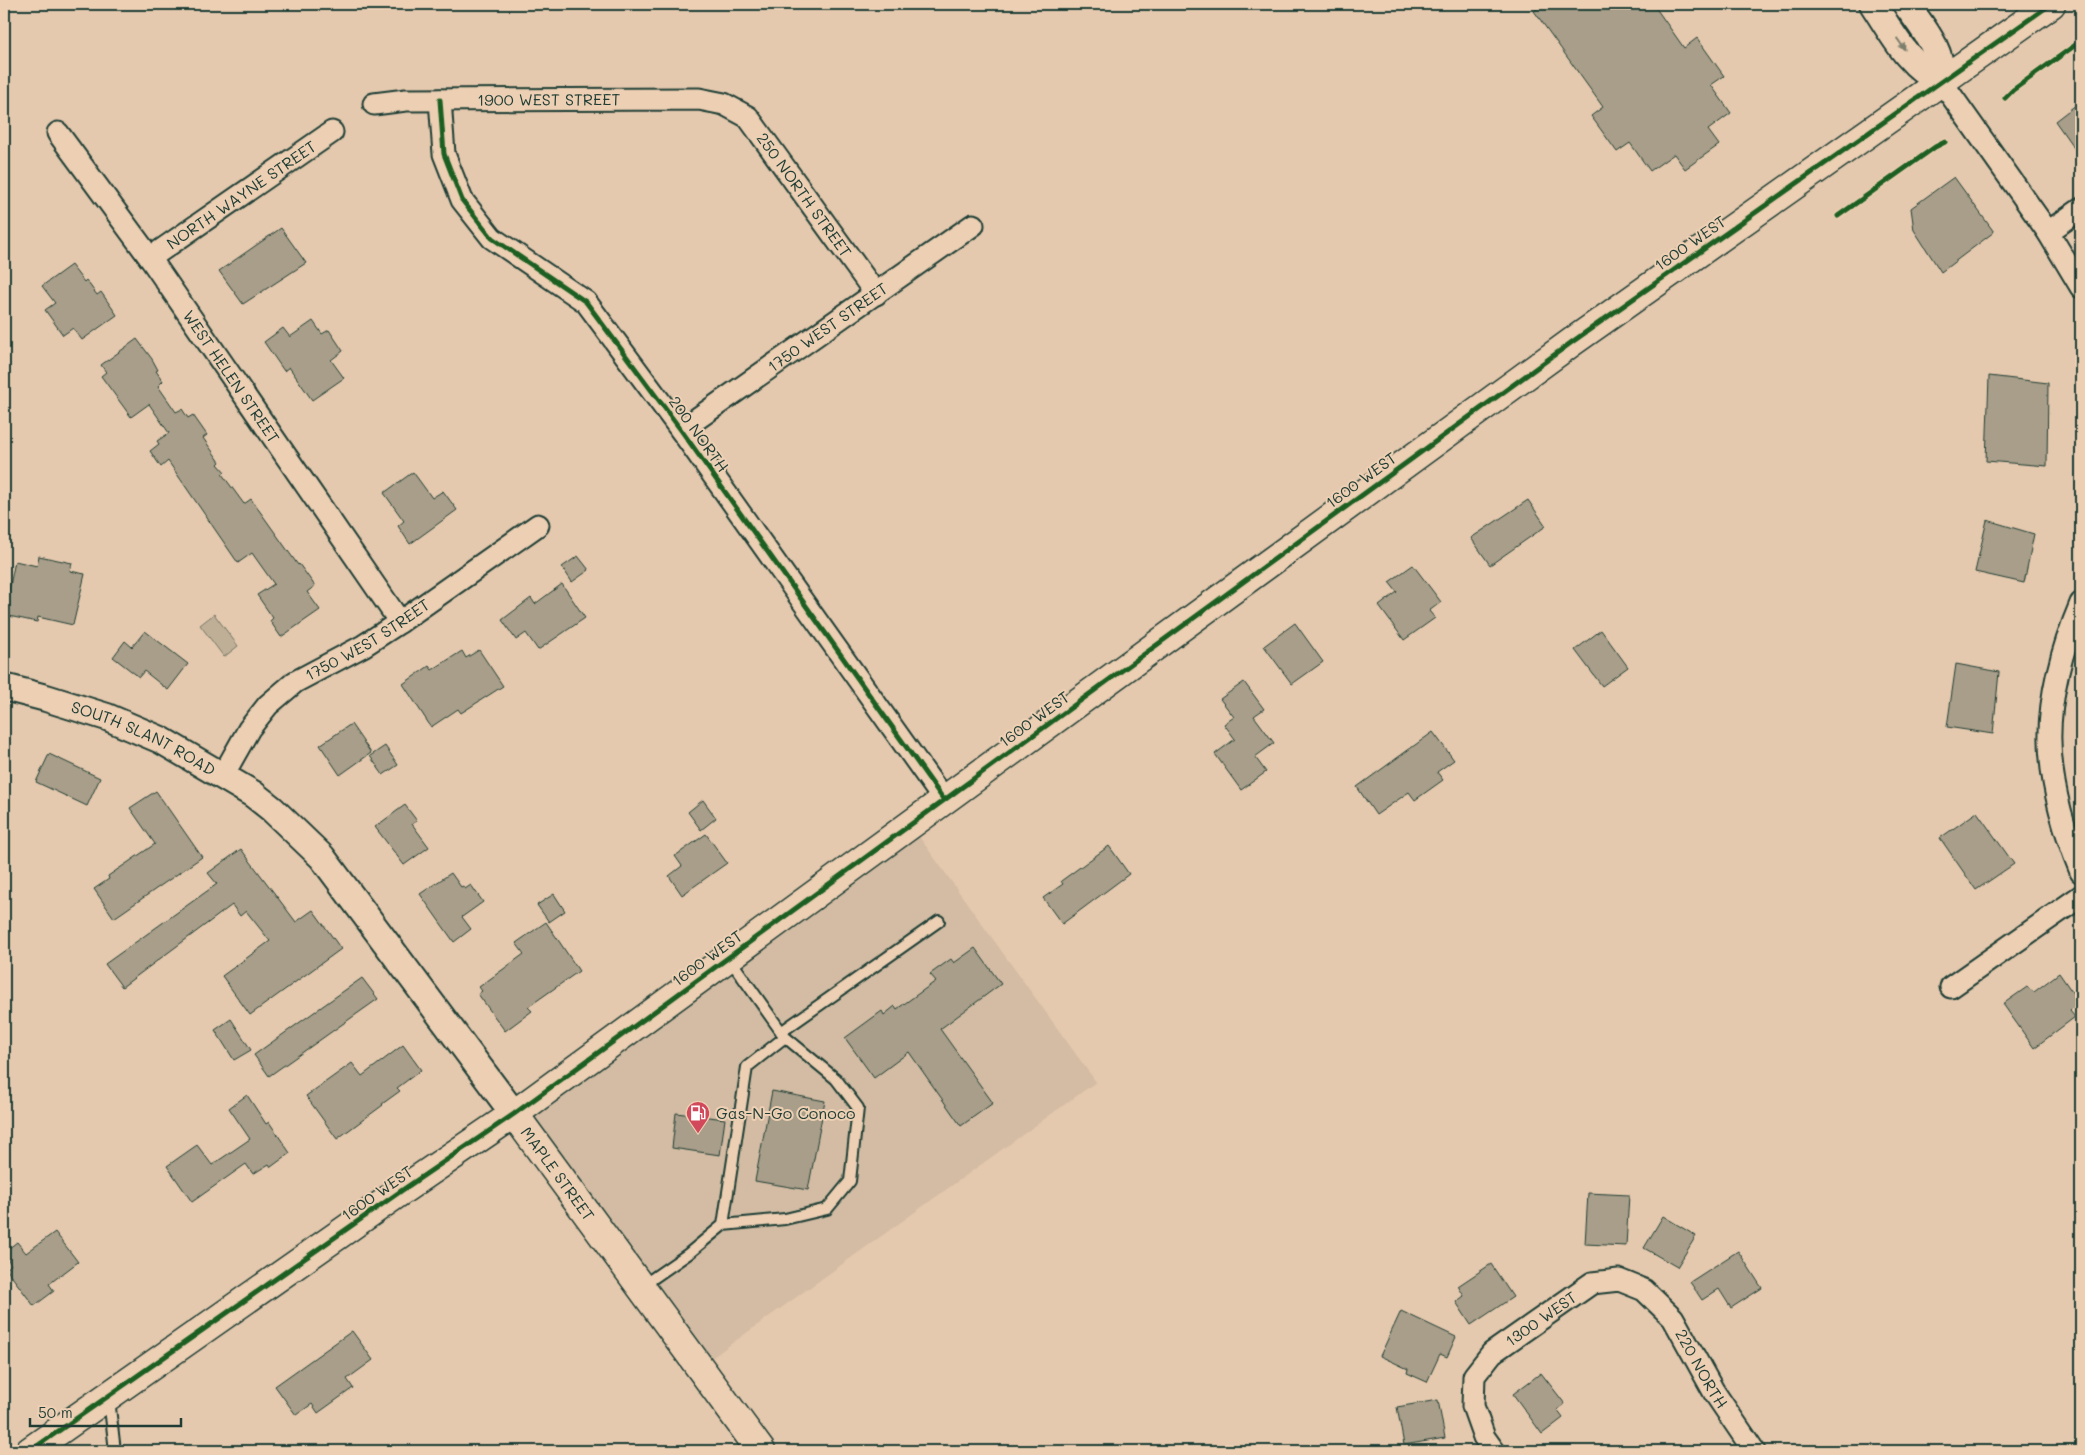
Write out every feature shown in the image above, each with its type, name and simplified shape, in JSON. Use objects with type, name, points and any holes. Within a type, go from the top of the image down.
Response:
[{"type":"main road","name":"1600 WEST","points":[[30,1451],[393,1196],[514,1114],[1580,337],[2051,4]]},
{"type":"main road","name":"MAPLE STREET","points":[[514,1114],[761,1451]]},
{"type":"street","points":[[1873,4],[1912,60],[1930,76],[1941,80],[2048,232],[2081,287]]},
{"type":"street","points":[[1906,4],[1934,45],[1942,70],[1941,80]]},
{"type":"street","name":"1900 WEST STREET","points":[[374,104],[406,100],[699,99],[724,104]]},
{"type":"street","name":"200 NORTH","points":[[440,100],[444,154],[462,200],[492,238],[586,302],[682,430],[944,800]]},
{"type":"street","name":"250 NORTH STREET","points":[[724,104],[748,117],[876,294]]},
{"type":"street","name":"NORTH WAYNE STREET","points":[[150,258],[332,132]]},
{"type":"street","name":"WEST HELEN STREET","points":[[58,133],[150,258],[400,622]]},
{"type":"street","points":[[2048,232],[2081,209]]},
{"type":"street","name":"1750 WEST STREET","points":[[682,430],[973,225]]},
{"type":"street","name":"1750 WEST STREET","points":[[222,777],[249,729],[268,705],[295,682],[363,646],[538,525]]},
{"type":"street","points":[[2081,604],[2066,640],[2058,666],[2053,692],[2049,738],[2054,784],[2061,815],[2081,872]]},
{"type":"street","name":"SOUTH SLANT ROAD","points":[[4,687],[46,698],[107,718],[161,740],[253,794],[272,809]]},
{"type":"street","name":"MAPLE STREET","points":[[272,809],[322,857],[514,1114]]},
{"type":"street","points":[[1951,988],[2081,896]]},
{"type":"street","name":"1300 WEST","points":[[1494,1451],[1484,1438],[1473,1406],[1474,1376],[1492,1353],[1592,1283],[1619,1280],[1644,1290]]},
{"type":"street","name":"220 NORTH","points":[[1644,1290],[1673,1318],[1714,1392],[1754,1451]]},
{"type":"lane","points":[[723,1225],[747,1067],[783,1035],[939,921]]},
{"type":"lane","points":[[640,1287],[688,1254],[723,1225],[785,1219],[827,1209],[850,1181],[858,1108],[836,1079],[783,1035],[728,958]]},
{"type":"lane","points":[[108,1396],[115,1451]]},
{"type":"shaded area","points":[[214,614],[238,646],[224,657],[200,625]]},
{"type":"shaded area","points":[[910,824],[1096,1082],[699,1367],[514,1114]]},
{"type":"building","points":[[1544,4],[1653,4],[1684,48],[1697,38],[1724,76],[1711,85],[1731,113],[1708,130],[1719,145],[1685,169],[1674,154],[1650,171],[1630,143],[1617,152],[1591,116],[1603,107],[1534,11]]},
{"type":"building","points":[[2081,101],[2081,158],[2055,121]]},
{"type":"building","points":[[1954,177],[1994,232],[1941,272],[1914,230],[1911,208]]},
{"type":"building","points":[[281,228],[306,263],[243,304],[219,271]]},
{"type":"building","points":[[71,265],[84,282],[86,280],[97,295],[101,292],[117,315],[82,340],[73,328],[63,335],[45,310],[55,303],[42,286]]},
{"type":"building","points":[[313,321],[322,334],[329,330],[343,351],[331,360],[344,378],[312,400],[289,367],[284,371],[264,342],[283,328],[290,337]]},
{"type":"building","points":[[137,339],[158,370],[156,371],[163,381],[158,386],[176,412],[182,409],[188,418],[193,415],[207,435],[203,438],[220,462],[218,464],[225,472],[222,474],[244,504],[251,499],[315,586],[307,592],[320,610],[281,637],[270,621],[273,618],[257,595],[274,584],[252,553],[238,563],[168,461],[161,467],[150,451],[159,444],[157,441],[169,433],[149,404],[131,417],[101,376],[106,372],[101,365]]},
{"type":"building","points":[[1989,376],[2048,383],[2047,466],[1986,461]]},
{"type":"building","points":[[413,472],[432,498],[443,491],[457,510],[410,544],[398,526],[404,521],[384,493]]},
{"type":"building","points":[[1528,500],[1546,526],[1490,565],[1471,538]]},
{"type":"building","points":[[1987,520],[2034,534],[2024,583],[1975,572]]},
{"type":"building","points":[[39,556],[72,563],[70,571],[85,574],[73,625],[38,617],[37,622],[4,615],[15,561],[37,566]]},
{"type":"building","points":[[578,556],[589,570],[572,582],[562,567]]},
{"type":"building","points":[[1413,565],[1441,602],[1429,611],[1435,618],[1404,640],[1379,606],[1397,592],[1389,582]]},
{"type":"building","points":[[562,584],[585,618],[538,650],[526,633],[516,640],[502,620],[531,598],[535,604]]},
{"type":"building","points":[[1295,623],[1323,662],[1292,684],[1264,646]]},
{"type":"building","points":[[1601,630],[1628,667],[1602,686],[1575,650]]},
{"type":"building","points":[[145,631],[188,664],[168,690],[144,671],[139,677],[113,657],[125,641],[132,647]]},
{"type":"building","points":[[479,650],[503,686],[461,713],[458,709],[431,727],[403,684],[429,666],[432,670],[462,651],[466,658]]},
{"type":"building","points":[[1956,664],[1999,672],[1993,734],[1947,727]]},
{"type":"building","points":[[1244,682],[1264,709],[1254,716],[1274,743],[1255,757],[1266,772],[1241,790],[1215,754],[1235,739],[1224,724],[1234,717],[1220,699]]},
{"type":"building","points":[[351,724],[371,753],[340,775],[320,745]]},
{"type":"building","points":[[1433,732],[1454,760],[1437,772],[1443,780],[1415,800],[1409,792],[1376,815],[1357,787]]},
{"type":"building","points":[[385,746],[398,765],[383,775],[370,756]]},
{"type":"building","points":[[49,754],[100,778],[87,806],[36,782]]},
{"type":"building","points":[[156,791],[202,857],[114,918],[94,889],[109,879],[108,876],[155,844],[130,808]]},
{"type":"building","points":[[703,800],[716,818],[701,830],[688,812]]},
{"type":"building","points":[[405,805],[417,821],[412,824],[429,847],[404,865],[375,827]]},
{"type":"building","points":[[1977,812],[2014,864],[1976,890],[1940,838]]},
{"type":"building","points":[[706,834],[727,863],[682,895],[669,876],[682,866],[675,856]]},
{"type":"building","points":[[1109,846],[1129,874],[1062,924],[1043,898],[1063,884],[1061,881]]},
{"type":"building","points":[[241,849],[296,922],[313,910],[341,949],[250,1015],[222,976],[270,941],[246,911],[240,916],[232,905],[122,987],[105,964],[217,884],[208,873]]},
{"type":"building","points":[[451,873],[461,887],[463,886],[465,889],[471,885],[483,902],[462,917],[471,929],[454,942],[420,894]]},
{"type":"building","points":[[554,894],[565,911],[549,922],[537,905]]},
{"type":"building","points":[[546,922],[579,971],[528,1007],[532,1011],[505,1031],[478,994],[482,991],[479,987],[524,954],[516,943]]},
{"type":"building","points":[[975,948],[1001,984],[940,1029],[993,1103],[961,1126],[909,1052],[874,1078],[845,1038],[882,1011],[884,1015],[895,1006],[897,1009],[936,981],[930,974],[951,959],[954,963]]},
{"type":"building","points":[[2059,973],[2079,1002],[2070,1011],[2075,1017],[2034,1048],[2003,1004],[2027,987],[2034,992]]},
{"type":"building","points":[[362,978],[378,999],[269,1076],[254,1055]]},
{"type":"building","points":[[231,1019],[251,1050],[234,1060],[215,1030]]},
{"type":"building","points":[[403,1045],[421,1070],[397,1088],[400,1091],[383,1105],[337,1139],[306,1096],[352,1063],[362,1076]]},
{"type":"building","points":[[772,1091],[825,1101],[808,1190],[755,1181]]},
{"type":"building","points":[[247,1095],[266,1124],[269,1122],[290,1153],[271,1167],[269,1164],[253,1174],[246,1164],[192,1202],[167,1166],[197,1145],[212,1165],[250,1139],[229,1108]]},
{"type":"building","name":"Gas-N-Go Conoco","points":[[676,1113],[725,1119],[720,1155],[672,1148]]},
{"type":"building","points":[[1588,1193],[1629,1195],[1626,1246],[1585,1244]]},
{"type":"building","points":[[1663,1216],[1696,1236],[1677,1267],[1644,1248]]},
{"type":"building","points":[[55,1232],[78,1262],[49,1284],[54,1291],[34,1306],[6,1269],[11,1265],[4,1252],[17,1242],[26,1253]]},
{"type":"building","points":[[1738,1251],[1762,1288],[1731,1308],[1719,1289],[1702,1300],[1690,1282]]},
{"type":"building","points":[[1491,1264],[1513,1297],[1471,1325],[1456,1302],[1464,1296],[1458,1286]]},
{"type":"building","points":[[1401,1311],[1456,1337],[1447,1357],[1440,1354],[1427,1382],[1407,1373],[1408,1369],[1380,1356]]},
{"type":"building","points":[[352,1331],[373,1360],[347,1379],[353,1388],[318,1413],[312,1404],[296,1415],[275,1386]]},
{"type":"building","points":[[1541,1373],[1565,1404],[1557,1410],[1563,1418],[1542,1434],[1513,1394]]},
{"type":"building","points":[[1438,1400],[1445,1438],[1404,1445],[1397,1407]]},
{"type":"cycle path","points":[[30,1451],[514,1114],[1572,342],[2051,4]]},
{"type":"cycle path","points":[[2005,98],[2013,90],[2081,41]]},
{"type":"cycle path","points":[[440,100],[444,154],[462,200],[492,238],[586,302],[681,430],[944,800]]},
{"type":"cycle path","points":[[1838,216],[1935,147],[1945,142]]},
{"type":"place","name":"Gas-N-Go Conoco","points":[[698,1134]]}]
